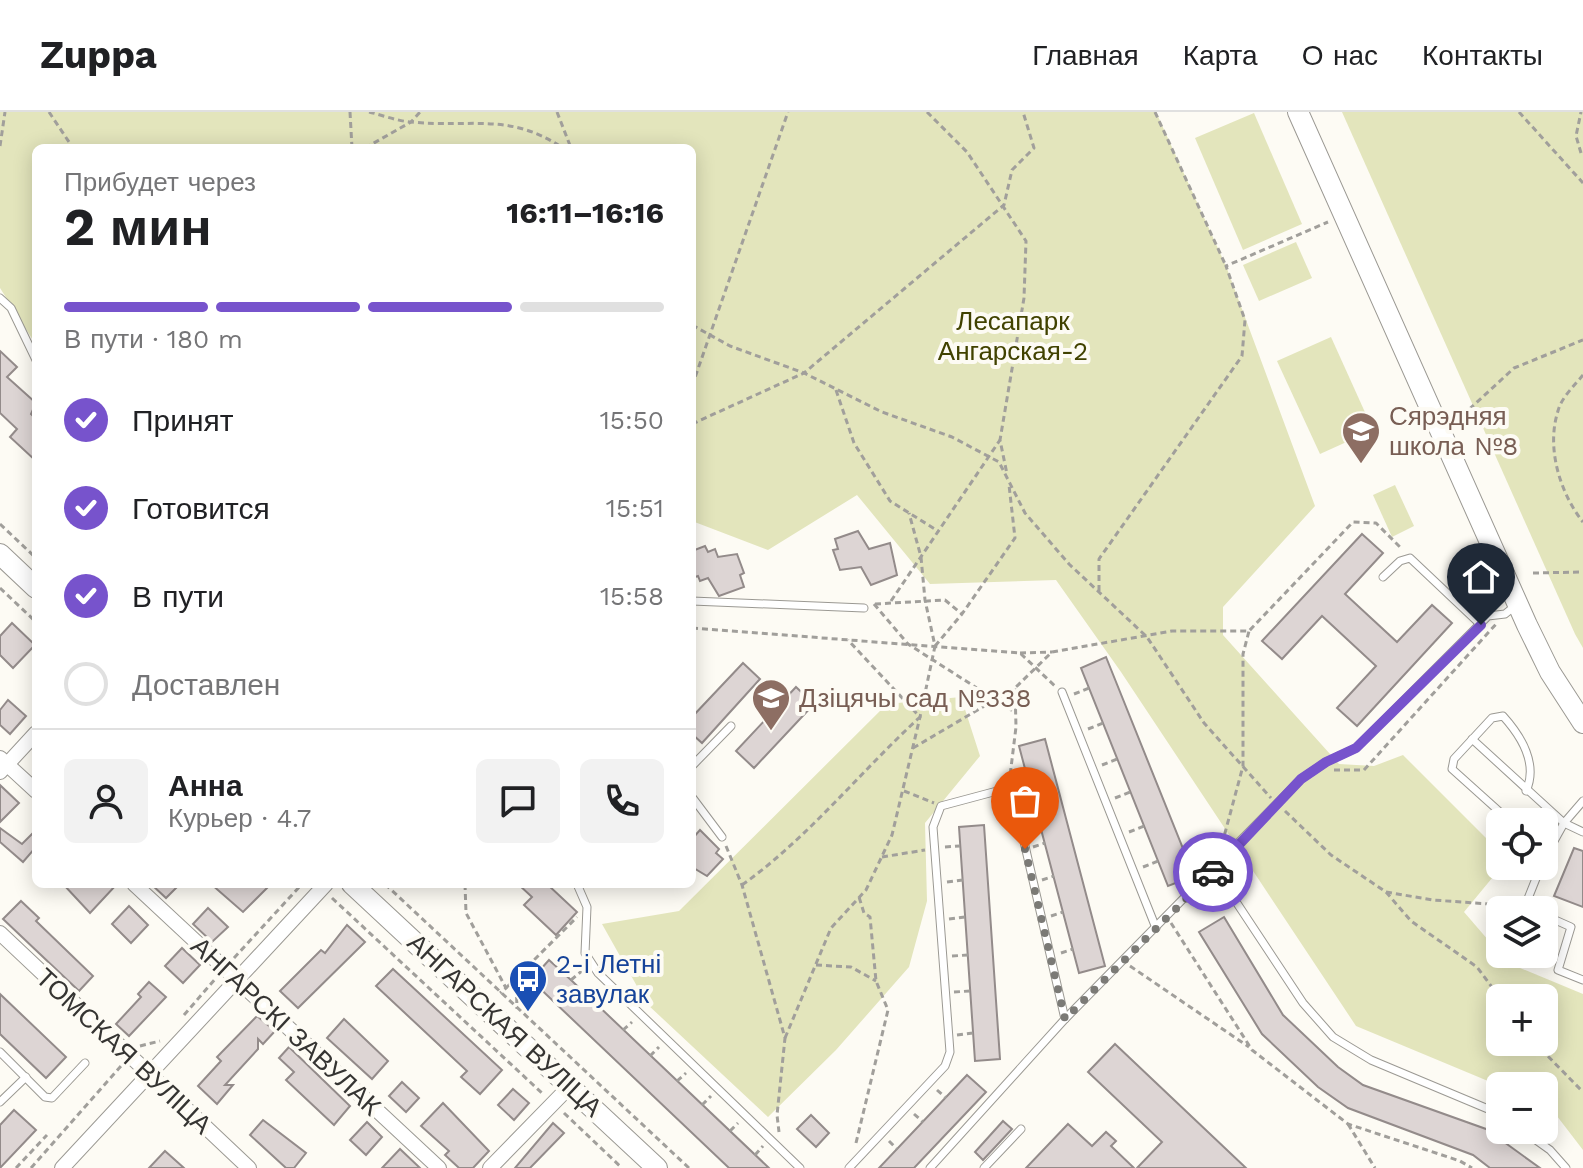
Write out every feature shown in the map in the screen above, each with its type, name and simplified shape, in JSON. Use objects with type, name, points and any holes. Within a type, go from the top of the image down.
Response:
[{"type":"street","points":[[1298,112],[1518,604],[1550,672],[1583,723]]},
{"type":"street","points":[[0,554],[32,584]]},
{"type":"street","points":[[32,737],[2,765],[32,788]]},
{"type":"street","name":"АНГАРСКІ ЗАВУЛАК","points":[[138,888],[439,1168]]},
{"type":"street","points":[[62,1168],[322,888]]},
{"type":"street","name":"АНГАРСКАЯ ВУЛІЦА","points":[[356,888],[657,1168]]},
{"type":"street","name":"ТОМСКАЯ ВУЛІЦА","points":[[0,933],[249,1168]]},
{"type":"street","points":[[490,1168],[571,1085]]},
{"type":"lane","points":[[0,298],[11,308],[32,352]]},
{"type":"lane","points":[[1383,577],[1400,561],[1410,558],[1481,625]]},
{"type":"lane","points":[[696,601],[864,608]]},
{"type":"lane","points":[[930,1168],[1065,1019],[1277,804],[1314,769],[1356,748],[1488,616],[1497,616],[1518,604]]},
{"type":"lane","points":[[1063,695],[1156,928]]},
{"type":"lane","points":[[1495,808],[1452,769],[1454,759],[1492,718],[1503,716],[1533,769],[1526,791]]},
{"type":"lane","points":[[696,762],[731,726]]},
{"type":"lane","points":[[1472,739],[1564,823],[1583,832]]},
{"type":"lane","points":[[850,1167],[945,1066],[950,1052],[933,827],[941,806],[997,791],[1008,796],[1016,807],[1065,1019]]},
{"type":"lane","points":[[1558,833],[1583,801]]},
{"type":"lane","points":[[696,802],[722,837]]},
{"type":"lane","points":[[1215,870],[1303,1003],[1333,1037],[1371,1060],[1486,1108]]},
{"type":"lane","points":[[579,888],[587,907],[583,943],[591,963],[613,988],[800,1168]]},
{"type":"lane","points":[[1558,921],[1571,927],[1558,970],[1583,980]]},
{"type":"lane","points":[[0,1052],[45,1097],[52,1098],[85,1063]]},
{"type":"lane","points":[[0,1102],[26,1077]]},
{"type":"lane","points":[[984,1168],[1021,1129]]},
{"type":"lane","points":[[1542,1144],[1566,1168]]},
{"type":"path","points":[[0,146],[5,112]]},
{"type":"path","points":[[49,112],[70,144]]},
{"type":"path","points":[[350,112],[352,144]]},
{"type":"path","points":[[369,112],[411,122],[481,117]]},
{"type":"path","points":[[372,144],[411,122],[420,112]]},
{"type":"path","points":[[557,112],[569,144]]},
{"type":"path","points":[[696,375],[788,112]]},
{"type":"path","points":[[927,112],[967,152],[1026,241],[1024,298],[1000,440],[1015,538],[962,614],[935,646]]},
{"type":"path","points":[[696,422],[804,373],[1004,205],[1012,170],[1034,148],[1023,112]]},
{"type":"path","points":[[1099,591],[1099,559],[1242,356],[1245,320],[1226,266],[1155,112]]},
{"type":"path","points":[[1519,112],[1583,183]]},
{"type":"path","points":[[1581,112],[1576,136],[1583,161]]},
{"type":"path","points":[[507,119],[548,134],[559,144]]},
{"type":"path","points":[[1226,266],[1330,221]]},
{"type":"path","points":[[696,327],[999,462],[1025,513],[1147,637],[1204,723],[1277,804],[1331,855],[1386,892],[1411,921],[1477,967],[1490,984]]},
{"type":"path","points":[[1462,416],[1514,368],[1583,340]]},
{"type":"path","points":[[1583,375],[1558,409],[1555,432],[1561,486],[1583,522]]},
{"type":"path","points":[[836,390],[854,443],[890,501],[938,531]]},
{"type":"path","points":[[891,601],[1000,440]]},
{"type":"path","points":[[780,1148],[777,1115],[785,1038],[831,928],[859,897],[892,835],[934,660],[935,646],[925,600],[921,557],[909,513]]},
{"type":"path","points":[[1215,870],[1243,766],[1243,654],[1249,631],[1353,522],[1376,523],[1410,558]]},
{"type":"path","points":[[0,524],[32,554]]},
{"type":"path","points":[[1533,573],[1583,572]]},
{"type":"path","points":[[0,588],[32,618]]},
{"type":"path","points":[[1314,769],[1364,770],[1497,627],[1491,594]]},
{"type":"path","points":[[864,608],[891,601],[945,600],[962,614]]},
{"type":"path","points":[[874,604],[908,644],[1016,713]]},
{"type":"path","points":[[696,628],[1020,653],[1052,652],[1172,631],[1249,631]]},
{"type":"path","points":[[848,640],[920,717]]},
{"type":"path","points":[[913,748],[1015,688],[1052,652]]},
{"type":"path","points":[[1020,653],[1038,666],[1063,695],[1089,688]]},
{"type":"path","points":[[1008,796],[1016,713],[1015,688]]},
{"type":"path","points":[[742,885],[784,855],[822,812],[920,717]]},
{"type":"path","points":[[1078,733],[1103,723]]},
{"type":"path","points":[[1092,768],[1117,759]]},
{"type":"path","points":[[1011,773],[1025,769]]},
{"type":"path","points":[[903,790],[941,806]]},
{"type":"path","points":[[1105,802],[1130,792]]},
{"type":"path","points":[[1119,836],[1144,826]]},
{"type":"path","points":[[722,837],[742,885],[785,1038]]},
{"type":"path","points":[[882,857],[960,846]]},
{"type":"path","points":[[1133,871],[1158,861]]},
{"type":"path","points":[[939,884],[963,880]]},
{"type":"path","points":[[179,1020],[298,888]]},
{"type":"path","points":[[326,888],[622,1168]]},
{"type":"path","points":[[389,888],[689,1168]]},
{"type":"path","points":[[465,888],[466,913],[506,988]]},
{"type":"path","points":[[1386,892],[1433,900],[1486,903]]},
{"type":"path","points":[[850,1167],[888,1010],[876,981],[870,917],[864,913],[859,897]]},
{"type":"path","points":[[500,993],[587,907]]},
{"type":"path","points":[[941,920],[965,917]]},
{"type":"path","points":[[1167,917],[1252,1050]]},
{"type":"path","points":[[944,957],[968,955]]},
{"type":"path","points":[[1124,962],[1252,1050],[1348,1124],[1460,1161],[1472,1168]]},
{"type":"path","points":[[571,980],[591,963]]},
{"type":"path","points":[[816,965],[851,967],[876,981]]},
{"type":"path","points":[[516,977],[517,1009]]},
{"type":"path","points":[[596,1005],[613,988]]},
{"type":"path","points":[[946,993],[970,991]]},
{"type":"path","points":[[623,1030],[641,1014]]},
{"type":"path","points":[[949,1036],[973,1033]]},
{"type":"path","points":[[650,1056],[667,1040]]},
{"type":"path","points":[[31,1168],[139,1047],[160,1041]]},
{"type":"path","points":[[1548,1056],[1583,1092]]},
{"type":"path","points":[[1348,1124],[1375,1168]]},
{"type":"path","points":[[16,1168],[47,1135]]},
{"type":"path","points":[[1455,1168],[1460,1161]]},
{"type":"green space","name":"Лесапарк Ангарская-2","points":[[0,112],[1156,112],[1226,266],[1315,506],[1223,607],[1223,635],[1339,764],[1374,766],[1403,755],[1486,838],[1486,880],[1490,880],[1464,912],[1486,938],[1486,968],[1520,968],[1583,994],[1583,1150],[1558,1117],[1558,1072],[1486,1072],[1486,1080],[1356,1026],[1121,672],[1056,580],[930,584],[857,495],[768,550],[696,523],[696,144],[32,144],[32,339],[0,288]]},
{"type":"green space","points":[[1342,112],[1583,112],[1583,648],[1575,634]]},
{"type":"green space","points":[[1254,113],[1302,224],[1243,250],[1195,138]]},
{"type":"green space","points":[[1296,242],[1312,278],[1259,301],[1243,265]]},
{"type":"green space","points":[[1331,337],[1373,430],[1320,454],[1277,361]]},
{"type":"green space","points":[[1395,485],[1414,526],[1392,537],[1373,495]]},
{"type":"green space","points":[[961,697],[980,756],[925,823],[927,901],[909,967],[836,1050],[768,1117],[647,1004],[602,924],[679,911],[887,704]]},
{"type":"building","points":[[0,351],[17,367],[7,377],[32,399],[32,457],[10,437],[17,429],[0,413]]},
{"type":"building","points":[[858,531],[869,549],[890,543],[897,575],[871,585],[861,567],[840,570],[833,550],[838,549],[835,539]]},
{"type":"building","points":[[1362,534],[1383,553],[1345,594],[1397,642],[1432,605],[1452,623],[1357,726],[1337,708],[1376,666],[1322,616],[1282,659],[1262,641]]},
{"type":"building","points":[[705,546],[708,552],[715,549],[718,557],[737,554],[744,573],[740,575],[744,587],[719,596],[708,578],[700,581],[696,577],[696,549]]},
{"type":"building","points":[[12,623],[32,642],[32,648],[13,668],[0,655],[0,636]]},
{"type":"building","points":[[1106,657],[1194,876],[1168,886],[1081,668]]},
{"type":"building","points":[[743,663],[760,679],[702,743],[696,738],[696,713]]},
{"type":"building","points":[[796,687],[814,704],[754,768],[736,751]]},
{"type":"building","points":[[8,700],[26,716],[10,734],[0,725],[0,710]]},
{"type":"building","points":[[1045,739],[1105,966],[1079,973],[1019,746]]},
{"type":"building","points":[[0,785],[19,803],[0,822]]},
{"type":"building","points":[[984,825],[1000,1059],[975,1061],[959,827]]},
{"type":"building","points":[[0,828],[22,844],[32,834],[32,852],[23,862],[0,842]]},
{"type":"building","points":[[700,830],[719,849],[716,853],[723,859],[707,876],[696,869],[696,834]]},
{"type":"building","points":[[1574,848],[1583,851],[1583,907],[1554,896]]},
{"type":"building","points":[[67,888],[113,888],[90,913]]},
{"type":"building","points":[[155,888],[176,888],[166,898]]},
{"type":"building","points":[[216,888],[267,888],[243,912]]},
{"type":"building","points":[[522,888],[551,888],[577,912],[556,935],[524,905],[532,897]]},
{"type":"building","points":[[21,901],[39,918],[36,921],[93,976],[79,991],[3,919]]},
{"type":"building","points":[[129,906],[148,925],[131,943],[112,924]]},
{"type":"building","points":[[208,908],[228,927],[212,942],[193,924]]},
{"type":"building","points":[[1224,917],[1283,1015],[1338,1067],[1363,1085],[1486,1129],[1486,1144],[1507,1144],[1540,1168],[1490,1168],[1473,1155],[1348,1108],[1318,1087],[1262,1034],[1199,932]]},
{"type":"building","points":[[347,925],[365,942],[298,1008],[280,991],[321,950],[325,953]]},
{"type":"building","points":[[182,948],[200,965],[183,983],[165,966]]},
{"type":"building","points":[[549,960],[769,1168],[729,1168],[531,980]]},
{"type":"building","points":[[393,969],[502,1070],[480,1094],[461,1077],[467,1071],[376,986]]},
{"type":"building","points":[[149,982],[166,997],[129,1036],[116,1024],[141,997],[138,994]]},
{"type":"building","points":[[0,994],[66,1057],[46,1078],[0,1034]]},
{"type":"building","points":[[257,1016],[275,1031],[263,1044],[258,1039],[258,1049],[225,1085],[233,1085],[217,1104],[198,1086],[221,1061],[217,1057]]},
{"type":"building","points":[[344,1019],[388,1061],[372,1079],[327,1038]]},
{"type":"building","points":[[1115,1044],[1246,1168],[1137,1168],[1162,1142],[1088,1072]]},
{"type":"building","points":[[289,1047],[350,1106],[334,1125],[286,1080],[294,1072],[279,1058]]},
{"type":"building","points":[[967,1075],[986,1092],[914,1168],[879,1168]]},
{"type":"building","points":[[402,1082],[419,1098],[406,1112],[389,1096]]},
{"type":"building","points":[[513,1089],[529,1103],[514,1120],[498,1105]]},
{"type":"building","points":[[443,1103],[489,1151],[473,1168],[459,1168],[445,1155],[449,1151],[421,1126]]},
{"type":"building","points":[[14,1110],[36,1130],[0,1168],[0,1125]]},
{"type":"building","points":[[811,1115],[829,1133],[816,1147],[797,1129]]},
{"type":"building","points":[[263,1120],[306,1153],[294,1168],[286,1168],[250,1135]]},
{"type":"building","points":[[1003,1121],[1012,1129],[983,1160],[975,1152]]},
{"type":"building","points":[[367,1122],[382,1137],[366,1155],[350,1140]]},
{"type":"building","points":[[553,1123],[564,1133],[530,1168],[515,1168]]},
{"type":"building","points":[[1068,1124],[1092,1146],[1106,1132],[1116,1141],[1111,1146],[1134,1168],[1026,1168]]},
{"type":"building","points":[[400,1149],[420,1168],[382,1168]]},
{"type":"building","points":[[165,1151],[184,1168],[149,1168]]},
{"type":"way so far","points":[[1025,849],[1065,1019],[1213,872]]},
{"type":"place","name":"Сярэдняя школа №8","points":[[1361,465]]},
{"type":"place","name":"Дзіцячы сад №338","points":[[771,732]]},
{"type":"place","name":"2-і Летні завулак","points":[[528,1013]]},
{"type":"route","points":[[1213,872],[1301,779],[1326,762],[1356,748],[1481,625]]}]
